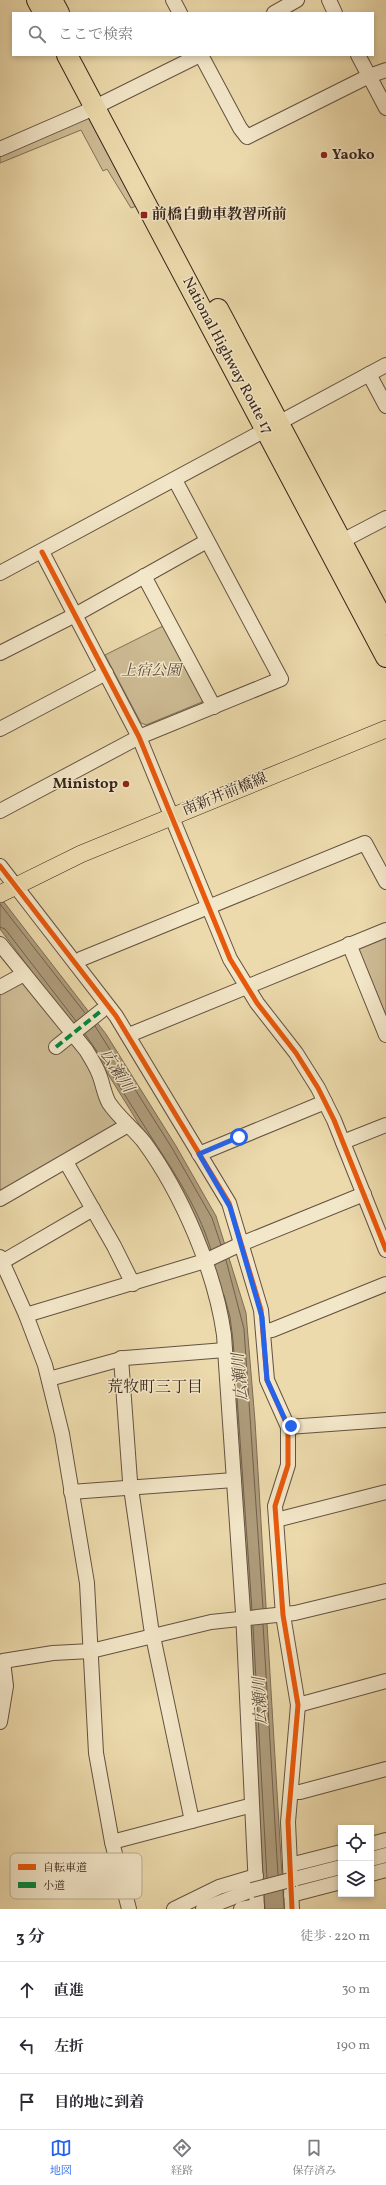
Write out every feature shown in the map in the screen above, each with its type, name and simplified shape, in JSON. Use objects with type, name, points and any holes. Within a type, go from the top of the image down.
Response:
[{"type":"highway","points":[[37,0],[43,12]]},
{"type":"highway","points":[[52,0],[59,12]]},
{"type":"highway","name":"National Highway Route 17","points":[[68,56],[101,104]]},
{"type":"highway","name":"National Highway Route 17","points":[[82,56],[101,104],[272,426],[386,657]]},
{"type":"highway","name":"National Highway Route 17","points":[[272,426],[342,541],[386,625]]},
{"type":"main road","name":"南新井前橋線","points":[[0,894],[65,861],[386,729]]},
{"type":"street","points":[[173,0],[179,12]]},
{"type":"street","points":[[276,12],[297,0]]},
{"type":"street","points":[[329,0],[335,12]]},
{"type":"street","points":[[0,149],[101,104],[198,56]]},
{"type":"street","points":[[201,56],[242,132],[247,137],[251,137],[369,76],[386,70]]},
{"type":"street","points":[[359,56],[386,108]]},
{"type":"street","points":[[0,140],[80,110],[101,104]]},
{"type":"street","points":[[0,573],[42,552],[96,521],[175,480],[386,365]]},
{"type":"street","points":[[369,374],[386,406]]},
{"type":"street","points":[[0,811],[139,737],[281,679],[175,480]]},
{"type":"street","points":[[342,541],[386,518]]},
{"type":"street","points":[[0,653],[75,615],[207,541]]},
{"type":"street","points":[[42,552],[139,737],[230,959],[246,987],[296,1053],[325,1102],[343,1142],[386,1250]]},
{"type":"street","points":[[144,576],[214,707]]},
{"type":"street","points":[[0,729],[106,673]]},
{"type":"street","points":[[76,964],[81,959],[365,844],[386,882]]},
{"type":"street","points":[[0,866],[116,1016],[229,1203],[261,1310],[267,1380],[288,1426],[288,1465],[276,1501],[276,1615],[298,1705],[288,1822],[292,1909]]},
{"type":"street","points":[[128,1035],[386,930]]},
{"type":"street","points":[[0,944],[75,1032],[94,1063],[108,1101],[144,1143],[163,1174],[195,1232],[220,1311],[225,1350],[244,1618],[256,1876],[257,1907],[241,1909]]},
{"type":"street","points":[[349,944],[386,1035]]},
{"type":"street","points":[[0,987],[24,974]]},
{"type":"street","points":[[56,1047],[98,1014]]},
{"type":"street","points":[[199,1154],[325,1102]]},
{"type":"street","points":[[343,1142],[386,1124]]},
{"type":"street","points":[[0,1199],[128,1125]]},
{"type":"street","points":[[66,1162],[131,1277],[133,1284]]},
{"type":"street","points":[[26,1315],[133,1284],[205,1261],[241,1244],[364,1194]]},
{"type":"street","points":[[93,1209],[1,1259],[26,1315],[50,1379],[62,1434],[87,1583],[96,1753],[115,1853]]},
{"type":"street","points":[[263,1331],[272,1330],[386,1284]]},
{"type":"street","points":[[50,1379],[120,1358],[225,1350]]},
{"type":"street","points":[[120,1358],[131,1487],[153,1636],[192,1821]]},
{"type":"street","points":[[288,1426],[386,1420]]},
{"type":"street","points":[[71,1492],[234,1480]]},
{"type":"street","points":[[276,1520],[386,1492]]},
{"type":"street","points":[[0,1722],[6,1686],[3,1661],[53,1653],[91,1651],[211,1622],[276,1615],[386,1591]]},
{"type":"street","points":[[298,1705],[386,1681]]},
{"type":"street","points":[[291,1792],[300,1792],[386,1769]]},
{"type":"street","points":[[112,1842],[245,1807],[252,1807]]},
{"type":"street","points":[[374,1843],[386,1840]]},
{"type":"street","points":[[290,1865],[338,1853]]},
{"type":"street","points":[[374,1858],[386,1855]]},
{"type":"street","points":[[203,1909],[252,1890],[338,1868]]},
{"type":"street","points":[[374,1873],[386,1870]]},
{"type":"street","points":[[174,1909],[219,1887],[256,1876]]},
{"type":"street","points":[[291,1895],[338,1883]]},
{"type":"street","points":[[127,1899],[130,1909]]},
{"type":"green space","points":[[94,112],[142,204],[131,208],[107,169],[103,171],[81,130],[0,163],[0,153]]},
{"type":"green space","name":"上宿公園","points":[[165,625],[203,697],[202,702],[146,725],[141,723],[105,655]]},
{"type":"green space","points":[[386,935],[386,1021],[357,946]]},
{"type":"green space","points":[[22,982],[78,1048],[116,1120],[117,1127],[0,1193],[0,994]]},
{"type":"water","name":"広瀬川","points":[[0,897],[106,1034],[176,1146],[216,1216],[246,1313],[255,1421],[284,1909],[265,1909],[249,1634],[229,1340],[166,1168],[103,1066],[0,929]]},
{"type":"marked path","points":[[56,1047],[101,1011]]},
{"type":"cycle path","points":[[42,552],[139,737],[230,959],[257,1003],[296,1053],[318,1088],[334,1120],[386,1250]]},
{"type":"cycle path","points":[[0,866],[116,1016],[229,1203],[261,1310],[267,1380],[288,1427],[288,1465],[275,1506],[283,1615],[298,1705],[288,1822],[292,1909]]},
{"type":"place","name":"Yaoko","points":[[324,155]]},
{"type":"place","name":"前橋自動車教習所前","points":[[144,215]]},
{"type":"place","name":"Ministop","points":[[126,784]]},
{"type":"district","name":"荒牧町三丁目","points":[[155,1388]]},
{"type":"route","points":[[239,1137],[199,1154],[229,1203],[261,1310],[267,1380],[288,1426],[291,1426]]}]
